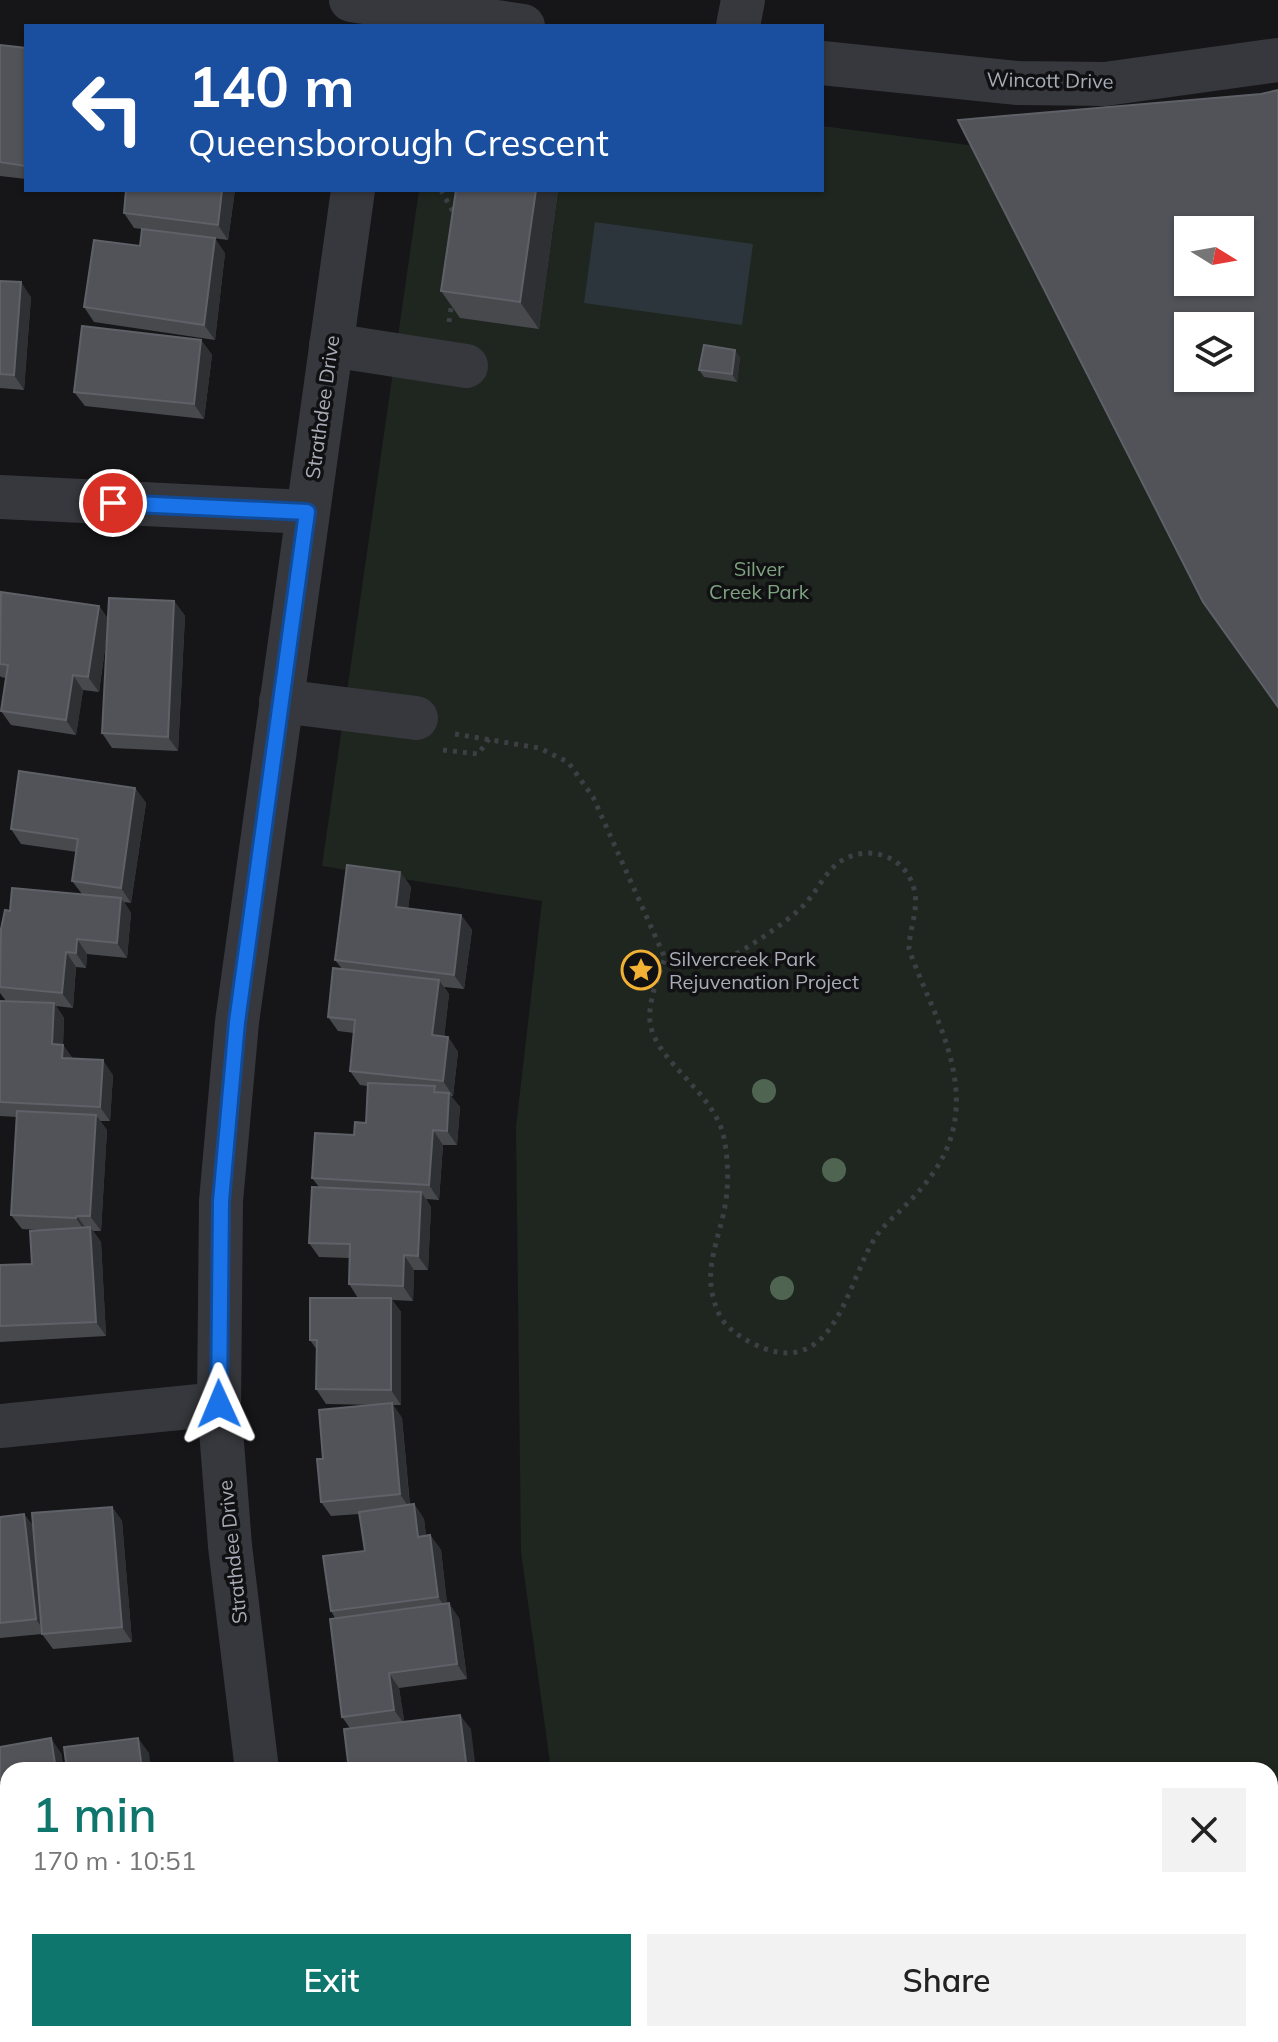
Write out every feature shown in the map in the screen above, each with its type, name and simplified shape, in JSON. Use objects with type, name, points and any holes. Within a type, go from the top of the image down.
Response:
[{"type":"street","points":[[738,24],[743,0]]},
{"type":"street","points":[[369,10],[504,24]]},
{"type":"street","name":"Wincott Drive","points":[[824,63],[1018,83],[1105,84],[1278,60]]},
{"type":"street","name":"Strathdee Drive","points":[[256,1762],[230,1546],[219,1404],[222,1187],[237,1022],[353,192]]},
{"type":"street","points":[[331,345],[455,365]]},
{"type":"street","points":[[0,497],[307,512]]},
{"type":"street","points":[[281,701],[416,718]]},
{"type":"street","points":[[0,1426],[219,1404]]},
{"type":"path","points":[[442,192],[462,228]]},
{"type":"path","points":[[454,288],[455,365]]},
{"type":"path","points":[[416,718],[458,735],[539,748],[568,762],[580,775],[593,797],[665,958],[654,991],[650,1022],[656,1042],[713,1109],[724,1136],[729,1176],[709,1282],[721,1319],[745,1340],[774,1352],[801,1350],[822,1340],[843,1310],[863,1258],[879,1232],[925,1186],[942,1162],[951,1136],[956,1110],[955,1078],[947,1044],[909,949],[916,898],[912,877],[901,864],[885,855],[867,853],[851,856],[838,863],[801,909],[732,956],[707,962],[665,958]]},
{"type":"green space","name":"Silver Creek Park","points":[[824,126],[976,146],[1222,629],[1278,708],[1278,1762],[550,1762],[521,1552],[516,1127],[542,901],[322,866],[419,192],[824,192]]},
{"type":"shaded area","points":[[595,222],[753,244],[742,325],[584,303]]},
{"type":"building","points":[[0,45],[24,48],[24,166],[0,162]]},
{"type":"building","points":[[1278,90],[1278,707],[1203,602],[958,120]]},
{"type":"building","points":[[126,192],[222,192],[218,225],[124,213]]},
{"type":"building","points":[[456,192],[536,192],[520,302],[441,291]]},
{"type":"building","points":[[142,229],[215,238],[204,325],[84,307],[94,240],[140,246]]},
{"type":"building","points":[[0,281],[21,282],[14,375],[0,374]]},
{"type":"building","points":[[82,326],[201,340],[194,404],[74,392]]},
{"type":"building","points":[[704,345],[735,350],[732,374],[699,370]]},
{"type":"building","points":[[1,592],[99,606],[88,677],[73,675],[66,720],[1,711],[8,665],[0,664]]},
{"type":"building","points":[[109,598],[174,601],[168,737],[102,733]]},
{"type":"building","points":[[19,771],[135,788],[121,888],[72,881],[78,839],[11,829]]},
{"type":"building","points":[[347,865],[400,872],[396,907],[461,915],[454,975],[335,960]]},
{"type":"building","points":[[12,888],[121,898],[117,943],[77,939],[76,953],[66,952],[62,993],[0,987],[1,929],[5,910],[10,911]]},
{"type":"building","points":[[333,968],[439,980],[432,1035],[448,1037],[443,1081],[350,1071],[355,1020],[328,1017]]},
{"type":"building","points":[[0,1001],[54,1003],[52,1044],[63,1045],[62,1058],[103,1060],[100,1107],[0,1102]]},
{"type":"building","points":[[368,1083],[435,1086],[434,1092],[449,1093],[447,1131],[433,1130],[429,1185],[312,1178],[315,1133],[354,1135],[355,1122],[366,1123]]},
{"type":"building","points":[[17,1111],[96,1115],[90,1216],[11,1215]]},
{"type":"building","points":[[312,1187],[421,1192],[418,1256],[404,1255],[403,1286],[349,1284],[350,1244],[309,1243]]},
{"type":"building","points":[[90,1227],[96,1322],[0,1326],[0,1265],[32,1264],[30,1231]]},
{"type":"building","points":[[310,1298],[391,1298],[391,1390],[316,1389],[317,1340],[310,1340]]},
{"type":"building","points":[[392,1403],[400,1494],[321,1502],[317,1459],[323,1459],[319,1410]]},
{"type":"building","points":[[414,1504],[418,1537],[430,1535],[438,1597],[331,1611],[323,1556],[365,1551],[359,1512]]},
{"type":"building","points":[[112,1507],[122,1627],[42,1634],[32,1513]]},
{"type":"building","points":[[24,1514],[36,1619],[0,1623],[0,1517]]},
{"type":"building","points":[[449,1603],[457,1664],[389,1673],[394,1710],[342,1717],[330,1619]]},
{"type":"building","points":[[460,1715],[466,1762],[348,1762],[344,1729]]},
{"type":"building","points":[[51,1738],[55,1762],[0,1762],[0,1747]]},
{"type":"building","points":[[138,1738],[141,1762],[66,1762],[64,1747]]},
{"type":"place","name":"Silvercreek Park Rejuvenation Project","points":[[641,970]]},
{"type":"route","points":[[113,503],[307,512],[237,1022],[221,1201],[219,1404]]}]
